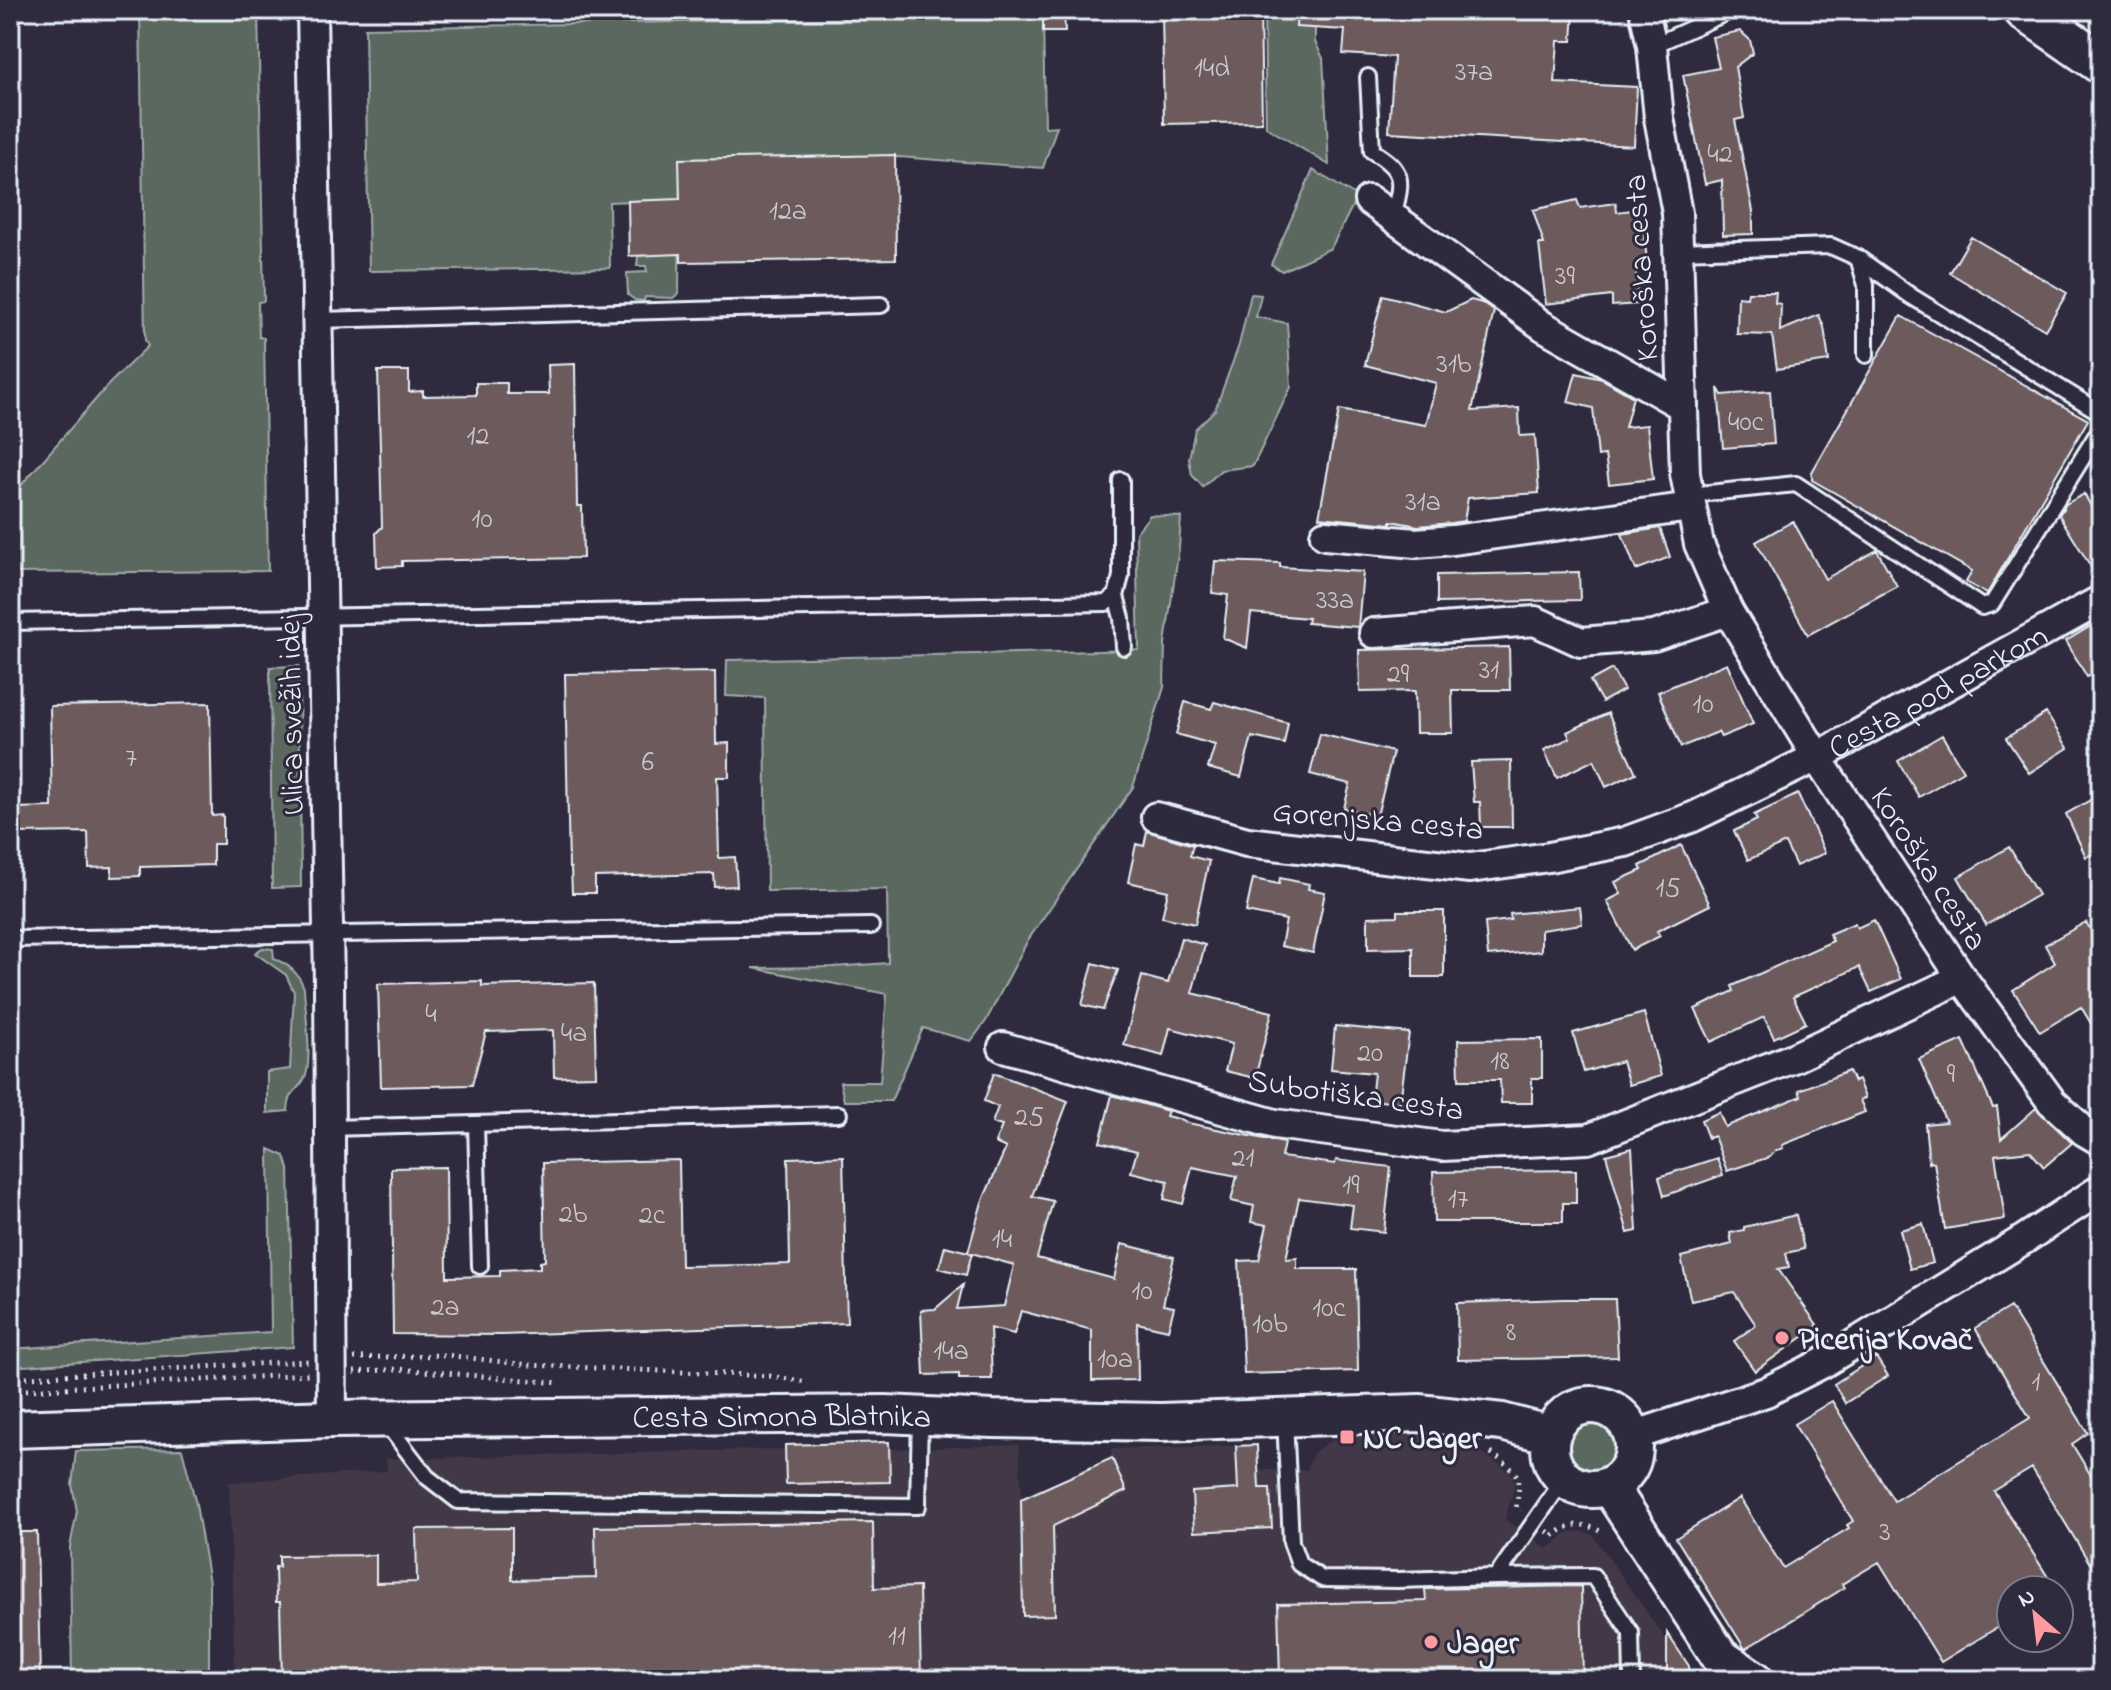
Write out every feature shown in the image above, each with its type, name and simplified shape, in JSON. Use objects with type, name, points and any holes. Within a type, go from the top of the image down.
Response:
[{"type":"main road","points":[[2025,10],[2101,63]]},
{"type":"street","name":"Ulica svežih idej","points":[[312,10],[328,936],[332,1419]]},
{"type":"street","name":"Koroška cesta","points":[[1644,10],[1652,46],[1659,118],[1677,213],[1685,474],[1699,544],[1728,611],[1817,757],[1962,978],[2052,1102],[2084,1131],[2101,1141]]},
{"type":"street","points":[[1369,200],[1543,326],[1683,406]]},
{"type":"street","points":[[1325,535],[1428,542],[1690,501]]},
{"type":"street","name":"Cesta pod parkom","points":[[1817,757],[2101,600]]},
{"type":"street","points":[[1374,633],[1535,621],[1581,642],[1654,636],[1728,611]]},
{"type":"street","name":"Gorenjska cesta","points":[[1156,817],[1247,842],[1470,868],[1625,842],[1693,817],[1817,757]]},
{"type":"street","name":"Subotiška cesta","points":[[1003,1047],[1275,1124],[1442,1146],[1588,1139],[1793,1058],[1962,978]]},
{"type":"street","points":[[1633,1436],[1766,1392],[1823,1363],[2101,1189]]},
{"type":"street","points":[[1592,1404],[1610,1408],[1625,1419],[1633,1436],[1635,1451],[1631,1465],[1622,1477],[1609,1486],[1594,1490],[1578,1487],[1564,1479],[1554,1467],[1550,1451],[1551,1435],[1560,1419],[1575,1408],[1592,1404]]},
{"type":"street","name":"Cesta Simona Blatnika","points":[[10,1429],[332,1419],[885,1414],[1161,1422],[1419,1413],[1502,1422],[1551,1435]]},
{"type":"street","points":[[1609,1486],[1720,1657],[1755,1680]]},
{"type":"lane","points":[[1652,46],[1727,11]]},
{"type":"lane","points":[[1368,77],[1372,151],[1393,163],[1401,178],[1393,217]]},
{"type":"lane","points":[[1678,251],[1831,246],[1858,258],[1911,296],[2101,413]]},
{"type":"lane","points":[[1858,258],[1866,285],[1866,355]]},
{"type":"lane","points":[[318,320],[881,305]]},
{"type":"lane","points":[[1690,501],[1796,484],[1982,607],[1992,604],[2101,428]]},
{"type":"lane","points":[[1121,480],[1121,576],[1116,596],[1122,618],[1124,647]]},
{"type":"lane","points":[[10,622],[1106,603],[1116,596]]},
{"type":"lane","points":[[10,939],[871,926]]},
{"type":"lane","points":[[329,1128],[839,1114]]},
{"type":"lane","points":[[476,1124],[480,1266]]},
{"type":"lane","points":[[383,1419],[427,1477],[458,1501],[918,1506],[920,1416]]},
{"type":"lane","points":[[1285,1418],[1291,1542],[1299,1564],[1322,1579],[1593,1576],[1631,1633],[1632,1680]]},
{"type":"lane","points":[[1496,1577],[1564,1479]]},
{"type":"path","points":[[10,1378],[445,1355],[529,1365],[770,1376],[810,1382]]},
{"type":"shaded area","points":[[140,10],[258,10],[264,301],[258,302],[259,337],[264,338],[268,571],[10,573],[10,498],[109,384],[148,346],[145,340]]},
{"type":"shaded area","points":[[1264,10],[1315,10],[1315,42],[1323,58],[1329,165],[1266,127]]},
{"type":"shaded area","points":[[1033,15],[1033,18],[1043,18],[1045,127],[1057,126],[1043,168],[899,157],[680,159],[679,293],[673,298],[645,297],[644,301],[628,295],[627,273],[647,272],[646,266],[637,266],[638,256],[651,255],[661,200],[609,202],[610,268],[369,271],[365,28]]},
{"type":"shaded area","points":[[1313,170],[1357,197],[1331,248],[1282,271],[1271,264]]},
{"type":"shaded area","points":[[1251,294],[1261,295],[1256,317],[1287,323],[1291,387],[1253,466],[1221,470],[1203,487],[1192,475],[1189,459],[1195,429],[1215,410],[1239,345]]},
{"type":"shaded area","points":[[1150,515],[1181,517],[1165,643],[1164,687],[1133,787],[1028,940],[986,1021],[971,1041],[923,1028],[891,1101],[844,1101],[840,1082],[880,1082],[887,994],[753,968],[888,963],[887,889],[767,891],[765,698],[726,696],[727,660],[1139,650],[1136,533]]},
{"type":"shaded area","points":[[299,666],[301,887],[272,888],[270,667]]},
{"type":"shaded area","points":[[262,948],[273,949],[274,959],[289,967],[302,983],[308,1047],[305,1078],[292,1095],[288,1111],[267,1113],[267,1072],[290,1069],[294,992],[286,975],[255,953]]},
{"type":"shaded area","points":[[269,1149],[285,1156],[289,1169],[293,1347],[10,1367],[10,1349],[271,1332]]},
{"type":"shaded area","points":[[1586,1416],[1598,1416],[1614,1425],[1621,1435],[1621,1459],[1614,1469],[1598,1478],[1586,1478],[1566,1464],[1561,1453],[1561,1441],[1575,1421]]},
{"type":"shaded area","points":[[1426,1435],[1469,1443],[1511,1473],[1515,1484],[1505,1519],[1548,1549],[1567,1533],[1580,1531],[1593,1535],[1694,1680],[235,1680],[229,1482],[387,1471],[386,1459],[785,1449],[785,1445],[889,1442],[890,1449],[1019,1445],[1022,1498],[1111,1458],[1111,1449],[1257,1445],[1259,1470],[1306,1470],[1314,1452],[1342,1437]]},
{"type":"shaded area","points":[[182,1449],[196,1504],[209,1583],[209,1680],[72,1680],[70,1547],[77,1511],[72,1485],[76,1451]]},
{"type":"building","points":[[1043,10],[1064,10],[1065,32],[1043,32]]},
{"type":"building","points":[[1162,10],[1260,10],[1262,122],[1164,124]]},
{"type":"building","points":[[1297,10],[1574,10],[1572,41],[1558,41],[1555,83],[1637,87],[1634,146],[1389,132],[1394,57],[1343,54],[1345,30],[1296,27]]},
{"type":"building","points":[[1740,31],[1750,40],[1753,53],[1735,67],[1744,118],[1735,120],[1753,211],[1753,234],[1723,235],[1722,180],[1705,184],[1683,75],[1719,68],[1712,37]]},
{"type":"building","points":[[895,155],[896,259],[681,262],[681,254],[629,256],[628,201],[680,199],[679,159]]},
{"type":"building","points":[[1577,200],[1580,208],[1616,203],[1617,212],[1640,209],[1648,266],[1636,268],[1638,304],[1612,306],[1612,296],[1546,304],[1539,244],[1544,244],[1533,210]]},
{"type":"building","points":[[1971,237],[2067,293],[2045,330],[1950,273]]},
{"type":"building","points":[[1748,292],[1776,292],[1775,303],[1781,304],[1780,331],[1819,315],[1829,361],[1777,369],[1772,335],[1737,334],[1738,297],[1747,298]]},
{"type":"building","points":[[1383,295],[1446,312],[1471,300],[1494,311],[1472,411],[1519,408],[1520,436],[1535,435],[1539,493],[1468,498],[1464,521],[1451,523],[1418,526],[1391,521],[1391,524],[1319,517],[1339,410],[1426,425],[1436,383],[1365,365]]},
{"type":"building","points":[[1901,316],[2088,420],[1987,594],[1966,582],[1972,571],[1812,480],[1812,472]]},
{"type":"building","points":[[575,364],[577,506],[582,506],[583,558],[402,561],[402,566],[377,567],[376,533],[382,527],[378,371],[409,371],[409,392],[423,391],[423,396],[476,395],[476,383],[507,383],[507,394],[549,394],[548,365]]},
{"type":"building","points":[[1576,373],[1602,379],[1633,397],[1625,427],[1647,425],[1653,479],[1609,484],[1605,455],[1598,456],[1593,408],[1568,402]]},
{"type":"building","points":[[1718,388],[1722,395],[1770,391],[1774,444],[1723,448]]},
{"type":"building","points":[[2084,494],[2101,523],[2101,583],[2059,515],[2066,504]]},
{"type":"building","points":[[1793,521],[1825,579],[1877,550],[1897,586],[1808,635],[1756,542]]},
{"type":"building","points":[[1660,528],[1670,557],[1636,570],[1622,534]]},
{"type":"building","points":[[1215,561],[1280,563],[1280,567],[1363,572],[1358,627],[1307,623],[1308,618],[1251,613],[1247,648],[1223,638],[1228,595],[1212,593]]},
{"type":"building","points":[[1579,572],[1580,600],[1437,603],[1437,575]]},
{"type":"building","points":[[2101,620],[2101,669],[2087,677],[2066,641]]},
{"type":"building","points":[[1509,647],[1510,690],[1452,690],[1453,733],[1416,733],[1415,691],[1360,692],[1359,650]]},
{"type":"building","points":[[1727,663],[1753,724],[1721,737],[1718,732],[1681,747],[1658,692]]},
{"type":"building","points":[[1612,669],[1624,690],[1602,702],[1590,681]]},
{"type":"building","points":[[715,672],[716,744],[729,743],[729,777],[717,777],[719,858],[735,857],[737,886],[715,887],[714,874],[595,877],[595,893],[572,893],[565,674]]},
{"type":"building","points":[[1185,702],[1211,709],[1214,702],[1288,723],[1284,744],[1252,737],[1241,777],[1208,768],[1215,745],[1176,734]]},
{"type":"building","points":[[210,703],[212,816],[223,815],[223,844],[213,844],[213,865],[140,867],[140,876],[112,877],[112,867],[89,868],[88,832],[11,833],[11,808],[52,807],[50,706]]},
{"type":"building","points":[[1608,713],[1636,773],[1606,787],[1594,760],[1557,778],[1544,750],[1570,738],[1567,732]]},
{"type":"building","points":[[2046,713],[2068,748],[2029,773],[2006,738]]},
{"type":"building","points":[[1320,734],[1393,752],[1377,816],[1344,808],[1350,784],[1310,774]]},
{"type":"building","points":[[1942,735],[1963,771],[1919,797],[1898,761]]},
{"type":"building","points":[[1511,761],[1512,827],[1481,827],[1480,802],[1474,802],[1471,762]]},
{"type":"building","points":[[1798,794],[1825,853],[1796,866],[1785,843],[1748,860],[1734,831],[1757,820],[1754,815]]},
{"type":"building","points":[[2101,794],[2101,850],[2086,857],[2066,814]]},
{"type":"building","points":[[1147,831],[1193,845],[1190,856],[1209,861],[1195,924],[1162,917],[1168,891],[1128,882],[1136,844],[1144,846]]},
{"type":"building","points":[[1681,845],[1710,905],[1657,931],[1660,936],[1632,950],[1607,901],[1621,894],[1615,882],[1642,870],[1640,866]]},
{"type":"building","points":[[2009,847],[2038,895],[1986,925],[1958,877]]},
{"type":"building","points":[[1280,878],[1309,884],[1308,889],[1325,892],[1313,953],[1281,946],[1286,920],[1246,912],[1253,879],[1279,884]]},
{"type":"building","points":[[1580,907],[1582,924],[1541,930],[1541,951],[1488,956],[1485,923],[1511,920],[1510,914]]},
{"type":"building","points":[[1398,911],[1444,911],[1444,977],[1413,977],[1413,948],[1368,949],[1368,917],[1398,916]]},
{"type":"building","points":[[1874,920],[1901,979],[1871,992],[1859,967],[1793,997],[1806,1023],[1774,1038],[1764,1017],[1711,1042],[1695,1009],[1734,991],[1732,986],[1833,941],[1829,934],[1855,923],[1857,928]]},
{"type":"building","points":[[2086,922],[2101,948],[2101,1040],[2081,1007],[2040,1032],[2013,990],[2055,963],[2045,945]]},
{"type":"building","points":[[1181,938],[1205,945],[1192,993],[1272,1012],[1255,1078],[1225,1071],[1232,1044],[1170,1028],[1163,1056],[1124,1045],[1142,976],[1168,983]]},
{"type":"building","points":[[1093,963],[1118,970],[1103,1010],[1082,1005]]},
{"type":"building","points":[[482,981],[482,986],[594,983],[596,1076],[554,1077],[553,1030],[486,1032],[472,1085],[381,1087],[378,984]]},
{"type":"building","points":[[1644,1013],[1661,1076],[1629,1085],[1622,1061],[1584,1072],[1573,1033]]},
{"type":"building","points":[[1335,1026],[1409,1033],[1400,1103],[1371,1100],[1374,1073],[1331,1069]]},
{"type":"building","points":[[1542,1039],[1542,1078],[1532,1078],[1532,1103],[1501,1103],[1500,1080],[1459,1080],[1458,1040]]},
{"type":"building","points":[[1963,1040],[1993,1108],[1997,1107],[2001,1139],[2036,1108],[2072,1143],[2044,1167],[2030,1151],[1995,1155],[2005,1219],[1945,1229],[1934,1162],[1929,1163],[1925,1124],[1946,1122],[1919,1059]]},
{"type":"building","points":[[1849,1071],[1854,1082],[1858,1080],[1865,1098],[1860,1100],[1865,1112],[1782,1145],[1783,1148],[1770,1157],[1727,1171],[1714,1136],[1708,1138],[1701,1120],[1719,1112],[1725,1127],[1801,1096],[1799,1090]]},
{"type":"building","points":[[994,1073],[1068,1101],[1032,1196],[1053,1201],[1037,1258],[1114,1279],[1122,1244],[1174,1257],[1163,1305],[1174,1307],[1168,1330],[1137,1323],[1138,1380],[1092,1381],[1092,1330],[1021,1311],[1014,1334],[990,1328],[992,1379],[959,1379],[959,1374],[924,1375],[921,1310],[935,1309],[963,1285],[957,1309],[1004,1306],[1014,1265],[968,1252],[982,1202],[1006,1148],[995,1143],[1002,1126],[992,1123],[998,1107],[984,1101]]},
{"type":"building","points":[[1112,1095],[1168,1111],[1166,1116],[1183,1122],[1284,1143],[1281,1157],[1391,1167],[1384,1232],[1350,1228],[1353,1205],[1299,1198],[1286,1259],[1297,1258],[1297,1269],[1356,1269],[1358,1371],[1244,1374],[1239,1261],[1259,1260],[1267,1225],[1251,1222],[1254,1206],[1231,1201],[1237,1176],[1192,1167],[1183,1204],[1164,1199],[1168,1181],[1131,1172],[1137,1151],[1100,1142]]},
{"type":"building","points":[[1632,1148],[1637,1231],[1628,1233],[1606,1155]]},
{"type":"building","points":[[843,1156],[847,1323],[502,1335],[393,1334],[391,1168],[446,1167],[447,1277],[500,1276],[500,1270],[540,1268],[540,1262],[545,1261],[543,1163],[679,1160],[681,1266],[748,1265],[790,1264],[788,1158]]},
{"type":"building","points":[[1717,1158],[1723,1175],[1664,1196],[1659,1177]]},
{"type":"building","points":[[1576,1170],[1576,1203],[1563,1203],[1563,1222],[1434,1222],[1433,1172]]},
{"type":"building","points":[[1796,1215],[1804,1249],[1786,1253],[1789,1267],[1778,1269],[1818,1326],[1755,1371],[1734,1341],[1756,1325],[1734,1292],[1691,1301],[1681,1257],[1732,1244],[1730,1233],[1744,1230],[1744,1227]]},
{"type":"building","points":[[1923,1224],[1933,1263],[1910,1269],[1900,1230]]},
{"type":"building","points":[[945,1246],[972,1253],[966,1275],[939,1268]]},
{"type":"building","points":[[1615,1299],[1618,1357],[1458,1360],[1457,1303]]},
{"type":"building","points":[[2010,1307],[2088,1433],[2072,1444],[2101,1492],[2101,1582],[2032,1468],[1994,1491],[2046,1574],[1995,1574],[1995,1629],[1941,1662],[1879,1562],[1842,1584],[1844,1588],[1745,1649],[1676,1538],[1740,1498],[1783,1568],[1849,1528],[1847,1525],[1853,1521],[1794,1424],[1832,1401],[1894,1501],[2030,1418],[1975,1328]]},
{"type":"building","points":[[1876,1357],[1888,1376],[1845,1403],[1834,1384]]},
{"type":"building","points":[[889,1442],[890,1482],[786,1484],[785,1445]]},
{"type":"building","points":[[1257,1445],[1259,1488],[1270,1488],[1272,1528],[1194,1532],[1192,1492],[1238,1489],[1236,1446]]},
{"type":"building","points":[[1112,1458],[1126,1491],[1053,1526],[1055,1615],[1023,1616],[1021,1499]]},
{"type":"building","points":[[873,1522],[874,1588],[919,1587],[921,1680],[282,1680],[280,1602],[276,1602],[275,1567],[279,1567],[279,1556],[376,1555],[376,1583],[417,1582],[416,1529],[512,1528],[512,1580],[596,1578],[595,1527]]},
{"type":"building","points":[[10,1532],[37,1532],[40,1680],[10,1680]]},
{"type":"building","name":"Jager","points":[[1581,1586],[1583,1680],[1280,1680],[1278,1604],[1426,1601],[1425,1589]]},
{"type":"building","points":[[1667,1633],[1689,1666],[1690,1680],[1667,1680]]},
{"type":"place","name":"Picerija Kovač","points":[[1782,1338]]},
{"type":"place","name":"NC Jager","points":[[1347,1437]]},
{"type":"place","name":"Jager","points":[[1431,1642]]}]
